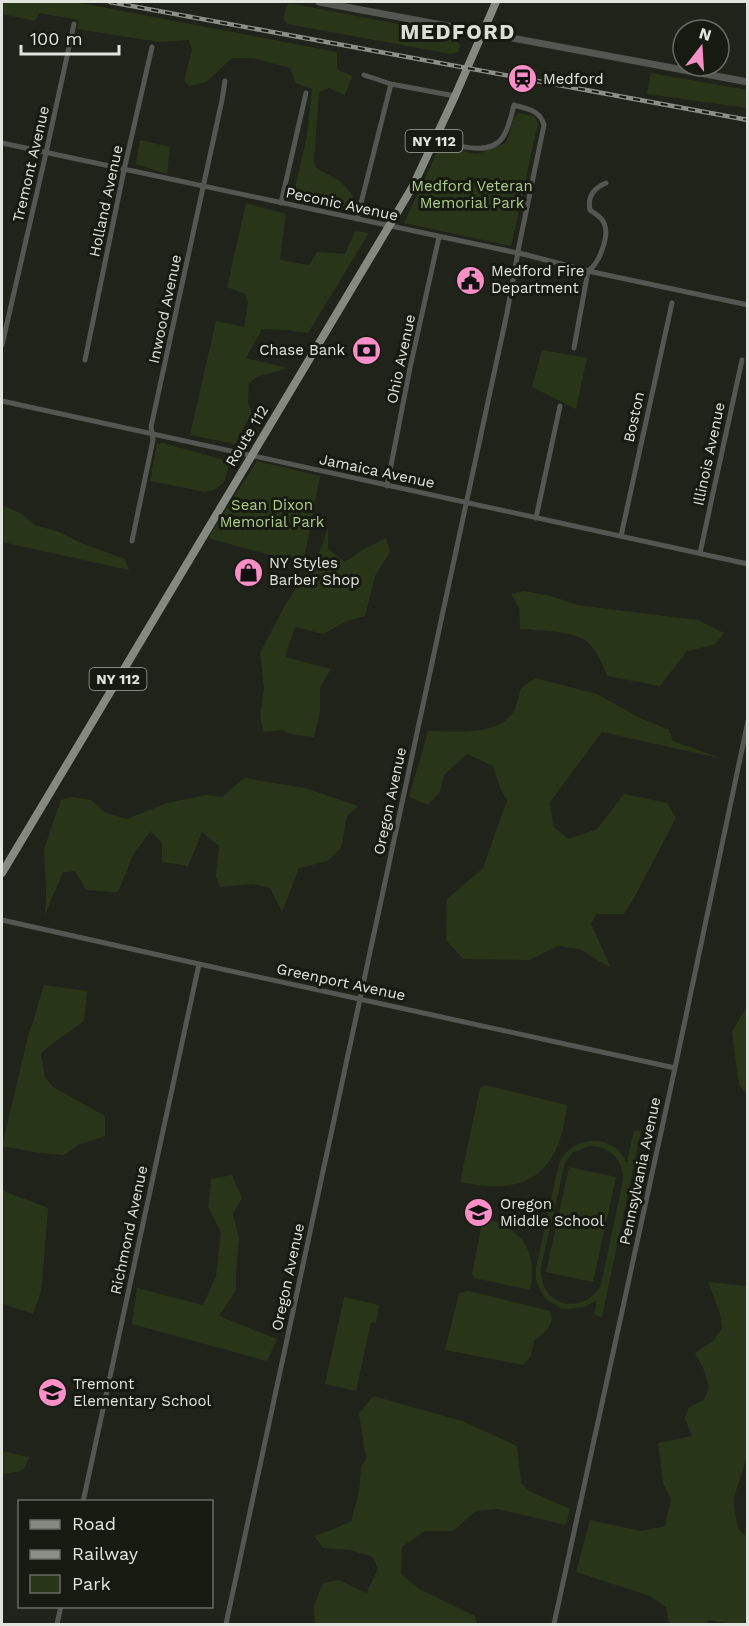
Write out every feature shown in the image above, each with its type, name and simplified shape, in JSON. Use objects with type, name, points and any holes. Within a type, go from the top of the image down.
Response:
[{"type":"main road","name":"Route 112","points":[[2,873],[418,175],[496,2]]},
{"type":"street","points":[[320,2],[747,82]]},
{"type":"street","name":"Tremont Avenue","points":[[2,345],[74,24]]},
{"type":"street","name":"Holland Avenue","points":[[85,360],[152,47]]},
{"type":"street","points":[[364,75],[391,84],[455,96]]},
{"type":"street","name":"Inwood Avenue","points":[[132,542],[153,440],[151,427],[225,81]]},
{"type":"street","points":[[357,219],[391,84]]},
{"type":"street","points":[[281,203],[306,93]]},
{"type":"street","name":"Oregon Avenue","points":[[225,1624],[466,503],[544,126],[542,117],[536,112],[514,105],[502,140],[489,147],[473,148],[435,140]]},
{"type":"street","name":"Peconic Avenue","points":[[2,143],[747,305]]},
{"type":"street","points":[[574,348],[588,271],[594,267],[604,246],[604,223],[590,210],[591,194],[596,188],[606,183]]},
{"type":"street","name":"Ohio Avenue","points":[[387,486],[413,354],[440,237]]},
{"type":"street","name":"Boston","points":[[621,536],[672,303]]},
{"type":"street","name":"Illinois Avenue","points":[[700,553],[742,360]]},
{"type":"street","name":"Jamaica Avenue","points":[[2,401],[747,564]]},
{"type":"street","points":[[536,518],[560,406]]},
{"type":"street","name":"Pennsylvania Avenue","points":[[554,1624],[675,1068],[747,722]]},
{"type":"street","name":"Greenport Avenue","points":[[2,920],[675,1068]]},
{"type":"street","name":"Richmond Avenue","points":[[84,1500],[199,964]]},
{"type":"street","points":[[57,1624],[61,1608]]},
{"type":"green space","points":[[2,2],[75,2],[337,52],[337,69],[352,76],[345,95],[329,88],[319,92],[314,162],[316,168],[340,181],[353,196],[349,212],[293,197],[307,135],[312,89],[296,83],[290,68],[253,58],[232,58],[206,82],[189,86],[184,81],[192,50],[189,40],[159,42],[77,29],[79,20],[39,13],[35,21],[2,14]]},
{"type":"green space","points":[[289,4],[451,34],[460,45],[458,52],[451,54],[287,24],[283,18]]},
{"type":"green space","points":[[651,73],[747,90],[747,108],[647,94]]},
{"type":"green space","name":"Medford Veteran Memorial Park","points":[[519,113],[534,116],[538,123],[511,246],[404,223],[440,146],[477,154],[506,143],[514,118]]},
{"type":"green space","points":[[140,140],[170,147],[167,174],[136,164]]},
{"type":"green space","points":[[246,203],[286,214],[280,260],[309,265],[317,252],[345,254],[355,231],[369,233],[308,333],[262,329],[246,358],[288,368],[257,377],[249,383],[248,403],[252,412],[235,444],[190,435],[216,321],[244,327],[248,303],[245,294],[227,287]]},
{"type":"green space","points":[[542,350],[587,358],[576,409],[532,387]]},
{"type":"green space","points":[[163,443],[228,461],[224,482],[214,490],[205,492],[150,481],[157,444]]},
{"type":"green space","name":"Sean Dixon Memorial Park","points":[[257,461],[320,476],[303,564],[208,538]]},
{"type":"green space","points":[[2,505],[22,514],[34,525],[57,531],[81,543],[125,559],[129,570],[2,542]]},
{"type":"green space","points":[[328,528],[328,549],[345,562],[386,538],[390,552],[375,576],[365,616],[347,621],[323,634],[295,627],[285,657],[331,669],[320,687],[320,712],[314,737],[290,734],[283,730],[263,732],[260,716],[264,688],[260,653],[284,607],[316,562]]},
{"type":"green space","points":[[524,591],[551,596],[577,605],[698,620],[724,633],[714,645],[687,651],[660,686],[607,676],[595,651],[585,640],[563,633],[520,629],[519,608],[511,594]]},
{"type":"green space","points":[[535,678],[597,694],[638,717],[669,730],[673,741],[723,759],[602,732],[550,802],[553,826],[568,839],[597,829],[624,794],[667,803],[676,818],[624,914],[596,914],[591,924],[611,968],[579,949],[558,946],[529,960],[463,959],[446,940],[447,899],[483,868],[507,800],[500,788],[493,766],[467,754],[444,775],[440,792],[428,805],[409,797],[428,731],[461,732],[495,726],[512,714],[521,688]]},
{"type":"green space","points":[[244,778],[305,788],[358,806],[347,816],[341,848],[328,861],[299,868],[282,912],[270,888],[253,884],[220,887],[216,876],[219,846],[202,832],[188,866],[162,862],[162,843],[151,831],[134,853],[118,892],[86,890],[75,871],[63,872],[45,915],[44,849],[61,800],[72,797],[91,800],[106,813],[127,819],[167,803],[206,795],[222,797]]},
{"type":"green space","points":[[44,985],[87,991],[84,1021],[41,1054],[45,1077],[53,1087],[105,1116],[105,1136],[78,1145],[64,1155],[2,1146],[29,1032]]},
{"type":"green space","points":[[747,1006],[747,1094],[739,1085],[732,1032]]},
{"type":"green space","points":[[485,1085],[567,1105],[557,1148],[548,1163],[536,1175],[522,1182],[505,1186],[484,1186],[460,1182],[480,1088]]},
{"type":"green space","points":[[634,1130],[641,1131],[602,1317],[594,1315],[597,1300],[584,1307],[560,1308],[546,1299],[536,1280],[536,1268],[559,1163],[570,1149],[578,1144],[595,1141],[611,1145],[627,1162]],"holes":[[[589,1146],[603,1148],[614,1155],[621,1166],[623,1180],[601,1285],[593,1295],[583,1301],[573,1304],[563,1303],[546,1290],[541,1267],[565,1163],[572,1153]]]},
{"type":"green space","points":[[569,1167],[616,1177],[593,1282],[546,1272]]},
{"type":"green space","points":[[232,1175],[242,1198],[233,1214],[239,1238],[236,1290],[219,1316],[277,1339],[267,1361],[132,1324],[137,1288],[203,1305],[216,1276],[221,1232],[208,1207],[211,1179]]},
{"type":"green space","points":[[2,1189],[48,1208],[42,1285],[33,1314],[2,1304]]},
{"type":"green space","points":[[483,1218],[508,1228],[524,1243],[532,1263],[530,1290],[475,1278],[472,1274]]},
{"type":"green space","points":[[708,1282],[747,1286],[747,1456],[734,1497],[734,1506],[738,1529],[747,1537],[747,1624],[708,1620],[707,1624],[669,1624],[666,1607],[650,1596],[576,1572],[590,1520],[641,1531],[665,1526],[671,1499],[663,1483],[658,1443],[692,1436],[685,1419],[689,1407],[704,1400],[709,1387],[704,1370],[695,1353],[714,1340],[722,1328],[720,1313]]},
{"type":"green space","points":[[469,1291],[550,1311],[552,1320],[547,1330],[534,1341],[531,1356],[523,1365],[445,1350],[459,1293]]},
{"type":"green space","points":[[344,1297],[379,1305],[376,1323],[371,1322],[356,1391],[325,1384]]},
{"type":"green space","points":[[373,1396],[462,1421],[517,1446],[521,1483],[529,1491],[570,1509],[566,1525],[497,1509],[476,1511],[453,1531],[425,1531],[402,1547],[401,1574],[421,1590],[475,1616],[477,1624],[315,1624],[314,1605],[323,1583],[339,1580],[366,1593],[378,1569],[373,1557],[350,1550],[323,1548],[314,1536],[351,1521],[359,1491],[361,1467],[366,1458],[359,1414]]},
{"type":"green space","points":[[2,1451],[29,1457],[24,1469],[2,1474]]},
{"type":"railway","points":[[110,2],[748,120]]},
{"type":"place","name":"Medford","points":[[522,79]]},
{"type":"place","name":"Medford Fire Department","points":[[470,280]]},
{"type":"place","name":"Chase Bank","points":[[366,350]]},
{"type":"place","name":"NY Styles Barber Shop","points":[[248,572]]},
{"type":"place","name":"Oregon Middle School","points":[[479,1213]]},
{"type":"place","name":"Tremont Elementary School","points":[[52,1393]]},
{"type":"district","name":"MEDFORD","points":[[458,32]]}]
